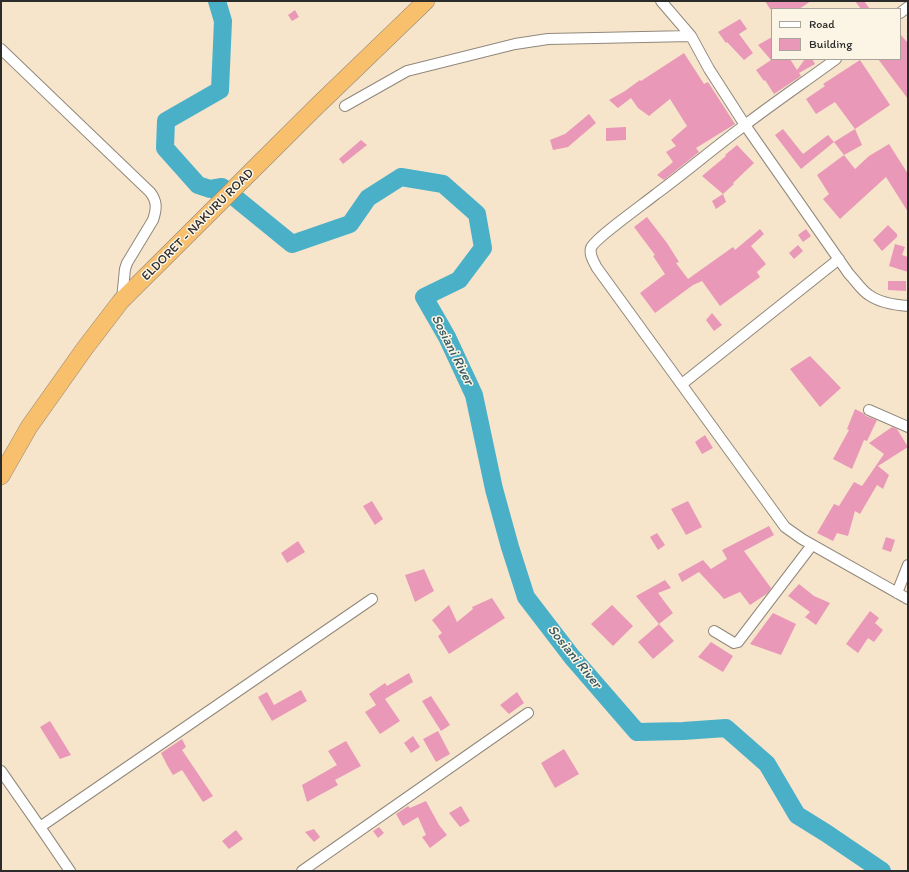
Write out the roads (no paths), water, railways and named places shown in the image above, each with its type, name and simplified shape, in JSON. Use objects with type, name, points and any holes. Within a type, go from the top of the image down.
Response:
[{"type":"highway","name":"ELDORET - NAKURU ROAD","points":[[1,476],[29,427],[84,348],[122,301],[315,108],[426,1]]},
{"type":"street","points":[[661,1],[691,36],[709,69],[745,125],[850,274],[868,295],[893,305],[908,306]]},
{"type":"street","points":[[345,106],[407,70],[515,44],[548,39],[691,36]]},
{"type":"street","points":[[1,49],[155,198],[156,212],[154,220],[127,263],[125,269],[122,301]]},
{"type":"street","points":[[835,60],[745,125],[598,239],[590,249],[592,259],[597,268],[785,527],[812,545],[908,598]]},
{"type":"street","points":[[682,384],[839,259]]},
{"type":"street","points":[[869,410],[908,427]]},
{"type":"street","points":[[714,631],[734,643],[738,642],[812,545]]},
{"type":"street","points":[[897,593],[908,565]]},
{"type":"street","points":[[40,827],[372,599]]},
{"type":"street","points":[[302,871],[528,713]]},
{"type":"street","points":[[1,771],[70,871]]},
{"type":"waterway","name":"Sosiani River","points":[[217,1],[223,21],[220,90],[166,121],[165,148],[198,185],[210,189],[222,187],[292,244],[350,224],[368,198],[401,177],[443,184],[477,214],[483,248],[459,280],[424,297],[447,337],[474,395],[494,489],[526,597],[572,657],[637,732],[726,728],[767,764],[797,815],[882,871]]}]
